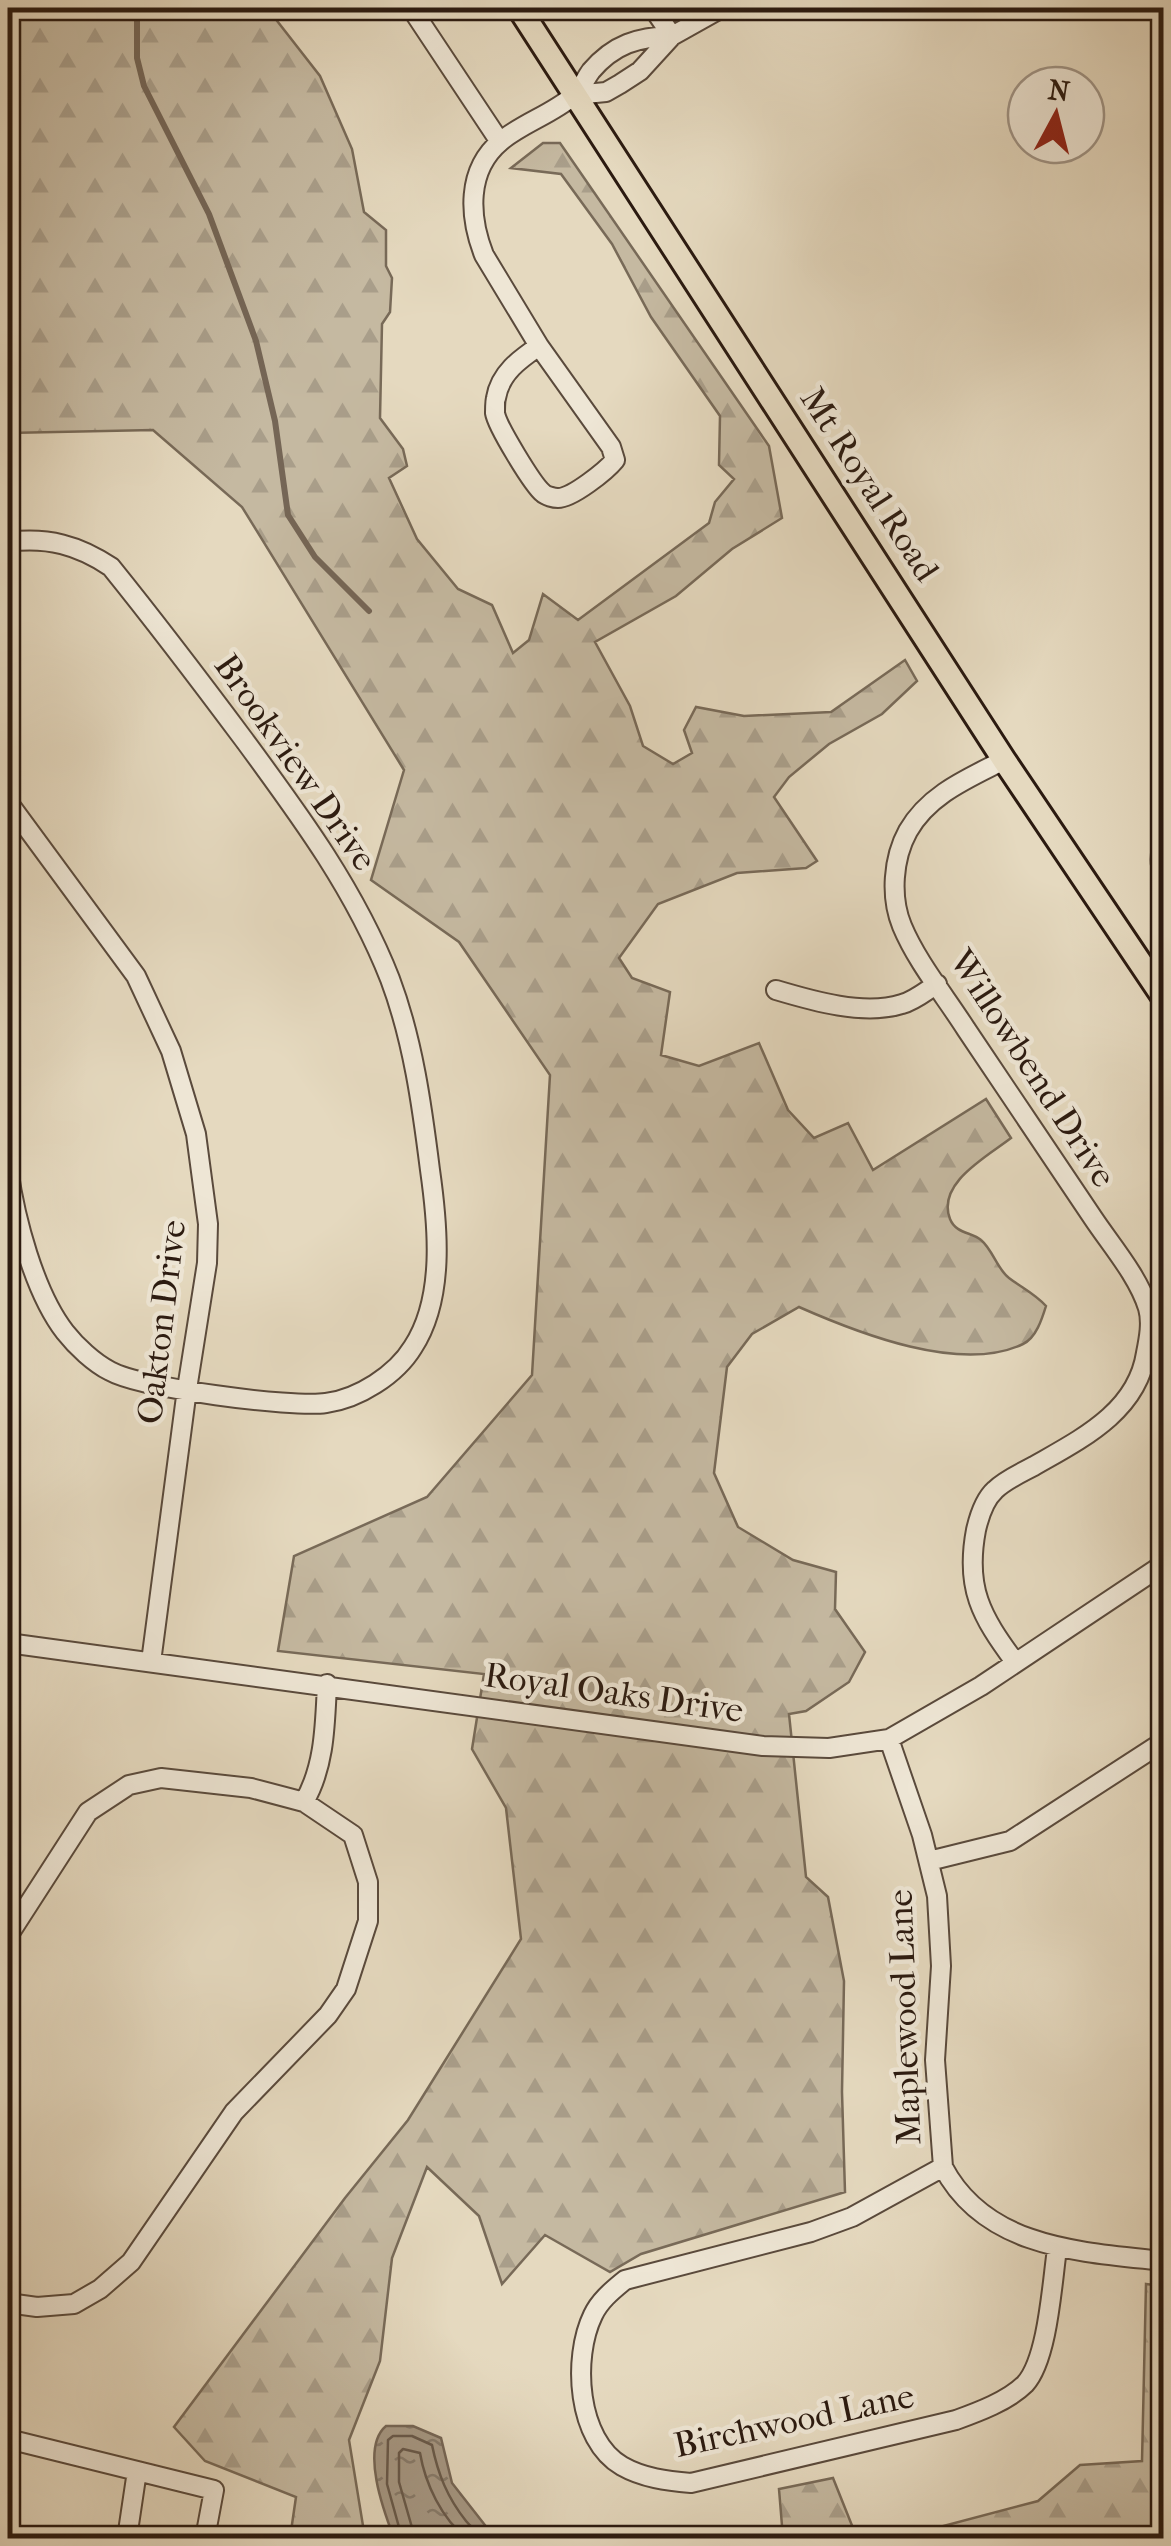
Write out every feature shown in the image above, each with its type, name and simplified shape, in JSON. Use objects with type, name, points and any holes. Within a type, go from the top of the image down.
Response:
[{"type":"main road","name":"Mt Royal Road","points":[[519,8],[1004,760],[1164,998]]},
{"type":"street","points":[[412,8],[500,142]]},
{"type":"street","points":[[653,8],[672,36]]},
{"type":"street","points":[[576,95],[606,92],[620,84],[640,71],[672,36],[722,8]]},
{"type":"street","points":[[539,346],[502,379],[494,412],[503,434],[543,494],[565,497],[607,470],[615,460],[611,447],[539,346],[484,255],[471,205],[475,187],[481,170],[500,142],[576,95],[590,73],[622,44],[641,37],[672,36]]},
{"type":"street","name":"Brookview Drive","points":[[8,542],[57,542],[85,550],[111,567],[315,835],[351,894],[390,980],[408,1034],[434,1201],[433,1296],[428,1317],[412,1350],[387,1374],[359,1394],[328,1403],[292,1404],[186,1389],[112,1372],[64,1330],[43,1290],[16,1217],[8,1169]]},
{"type":"street","name":"Willowbend Drive","points":[[1004,760],[948,789],[926,807],[909,830],[898,856],[894,886],[901,925],[1120,1258],[1148,1308],[1150,1326],[1146,1359],[1135,1390],[1114,1414],[1086,1437],[993,1490],[979,1518],[973,1548],[974,1589],[993,1633],[1015,1662]]},
{"type":"street","name":"Oakton Drive","points":[[8,802],[136,976],[172,1051],[196,1134],[208,1224],[207,1263],[186,1389],[151,1662]]},
{"type":"street","points":[[776,990],[835,1004],[884,1008],[904,1004],[937,984]]},
{"type":"street","name":"Royal Oaks Drive","points":[[8,1642],[763,1746],[829,1748],[889,1739],[936,1714],[1164,1564]]},
{"type":"street","points":[[304,1802],[314,1784],[324,1740],[327,1684]]},
{"type":"street","name":"Maplewood Lane","points":[[889,1739],[929,1861],[940,1926],[942,1966],[934,2060],[942,2167],[951,2182],[1004,2228],[1057,2249],[1164,2261]]},
{"type":"street","points":[[929,1861],[1010,1841],[1155,1747]]},
{"type":"street","points":[[8,1936],[88,1812],[129,1785],[161,1778],[251,1788],[304,1802],[353,1836],[368,1882],[368,1921],[346,1989],[328,2015],[234,2112],[131,2262],[100,2289],[74,2304],[8,2304]]},
{"type":"street","name":"Birchwood Lane","points":[[942,2167],[852,2217],[811,2232],[625,2280],[607,2295],[592,2316],[584,2352],[583,2414],[600,2443],[620,2465],[659,2480],[691,2483],[956,2420],[986,2409],[1025,2383],[1044,2342],[1057,2249]]},
{"type":"street","points":[[8,2439],[214,2490],[206,2538]]},
{"type":"street","points":[[127,2538],[136,2471]]},
{"type":"green space","points":[[8,8],[267,8],[320,76],[352,149],[364,212],[386,230],[386,266],[392,278],[390,312],[382,324],[380,418],[403,449],[407,466],[389,478],[417,539],[458,589],[492,605],[513,653],[529,640],[543,594],[578,620],[709,523],[715,502],[734,479],[719,465],[720,416],[651,317],[612,244],[561,174],[511,168],[543,143],[560,143],[769,446],[782,518],[732,549],[676,596],[595,642],[630,706],[643,746],[673,764],[692,753],[684,730],[696,707],[744,716],[831,712],[905,660],[917,681],[882,714],[829,744],[789,777],[774,797],[817,861],[806,868],[737,873],[658,904],[619,958],[632,978],[670,992],[661,1055],[699,1066],[759,1043],[788,1110],[814,1138],[848,1123],[873,1170],[986,1099],[1011,1138],[957,1182],[950,1194],[950,1219],[956,1227],[981,1240],[1005,1274],[1046,1306],[1028,1341],[998,1352],[970,1355],[879,1338],[799,1307],[752,1334],[727,1367],[714,1473],[738,1527],[793,1560],[836,1572],[835,1609],[865,1652],[849,1682],[806,1711],[789,1714],[806,1877],[828,1897],[844,1981],[845,2192],[641,2254],[610,2272],[545,2235],[502,2284],[479,2216],[427,2167],[392,2258],[380,2361],[349,2440],[365,2538],[290,2538],[296,2497],[205,2461],[174,2427],[408,2120],[521,1939],[506,1808],[472,1749],[484,1674],[278,1651],[294,1556],[427,1497],[532,1375],[550,1075],[459,942],[371,880],[404,770],[242,507],[153,430],[8,433],[8,251],[18,220],[8,82]]},
{"type":"green space","points":[[1146,2284],[1163,2286],[1163,2538],[898,2538],[1038,2501],[1080,2465],[1142,2461]]},
{"type":"green space","points":[[833,2478],[857,2538],[783,2538],[779,2489]]},
{"type":"water","points":[[1163,836],[1163,890],[1153,874],[1151,857],[1153,844]]},
{"type":"water","points":[[386,2426],[413,2426],[441,2438],[452,2483],[495,2538],[394,2538],[374,2464],[378,2436]]},
{"type":"waterway","points":[[137,8],[137,58],[144,86],[209,214],[256,341],[275,421],[288,515],[315,557],[369,611]]}]
